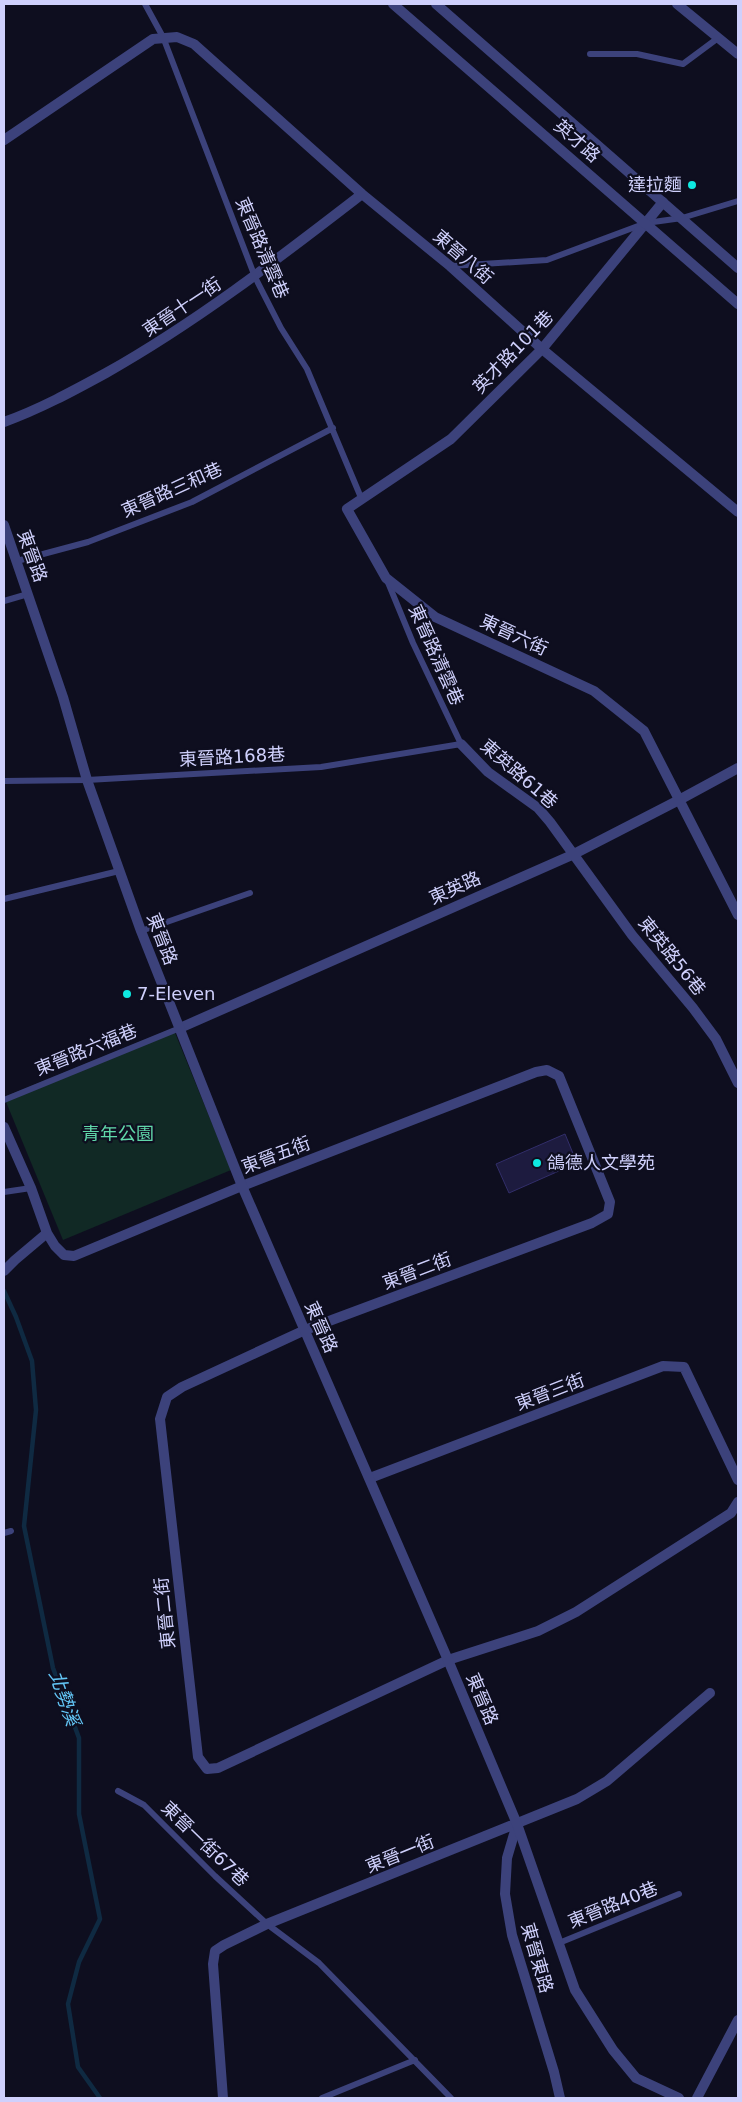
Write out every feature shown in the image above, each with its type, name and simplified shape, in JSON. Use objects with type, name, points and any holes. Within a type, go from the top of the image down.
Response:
[{"type":"street","name":"英才路","points":[[393,4],[738,304]]},
{"type":"street","name":"英才路","points":[[436,4],[738,268]]},
{"type":"street","points":[[677,4],[738,54]]},
{"type":"street","points":[[4,140],[140,46],[163,37]]},
{"type":"street","name":"東晉八街","points":[[163,37],[177,37],[194,44],[362,194],[450,266],[542,349],[738,512]]},
{"type":"street","name":"東晉十一街","points":[[4,422],[64,396],[153,347],[255,277],[362,194]]},
{"type":"street","name":"英才路101巷","points":[[362,500],[451,438],[542,349],[663,202]]},
{"type":"street","name":"東晉六街","points":[[362,500],[347,509],[386,578],[435,617],[594,691],[644,732],[738,915]]},
{"type":"street","name":"東晉路","points":[[4,525],[63,697],[86,780],[141,931],[242,1186],[370,1478],[517,1824],[575,1990],[613,2050],[636,2078],[679,2098]]},
{"type":"street","name":"東英路61巷","points":[[461,744],[488,772],[538,808],[572,855]]},
{"type":"street","name":"東英路","points":[[180,1028],[572,855],[738,768]]},
{"type":"street","name":"東英路56巷","points":[[572,855],[632,935],[693,1008],[716,1039],[738,1083]]},
{"type":"street","name":"東晉五街","points":[[4,1127],[31,1188],[47,1233],[55,1246],[64,1255],[74,1256],[242,1186],[536,1072],[547,1070],[559,1076],[590,1151]]},
{"type":"street","name":"東晉二街","points":[[590,1151],[610,1202],[608,1214],[592,1223],[305,1330],[182,1387],[167,1397],[160,1419],[198,1757],[207,1769],[218,1768],[448,1660],[538,1631],[576,1612],[731,1513],[738,1502]]},
{"type":"street","points":[[4,1271],[14,1260],[47,1233]]},
{"type":"street","name":"東晉三街","points":[[370,1478],[663,1366],[684,1367],[738,1480]]},
{"type":"street","name":"東晉一街","points":[[223,2098],[213,1964],[215,1951],[224,1944],[267,1924],[577,1799],[607,1781],[710,1693]]},
{"type":"street","name":"東晉東路","points":[[517,1824],[507,1858],[505,1894],[512,1935],[554,2072],[560,2098]]},
{"type":"street","points":[[697,2098],[738,2020]]},
{"type":"lane","name":"東晉路清雲巷","points":[[146,4],[163,37],[255,277],[281,328],[308,369],[362,500]]},
{"type":"lane","points":[[590,54],[637,54],[683,64],[718,38]]},
{"type":"lane","points":[[450,266],[547,260],[646,223],[682,218],[738,201]]},
{"type":"lane","name":"東晉路三和巷","points":[[17,561],[88,542],[192,502],[332,428]]},
{"type":"lane","name":"東晉路清雲巷","points":[[386,578],[413,642],[461,744]]},
{"type":"lane","points":[[4,601],[28,594]]},
{"type":"lane","name":"東晉路168巷","points":[[4,781],[86,780],[321,768],[461,744]]},
{"type":"lane","points":[[4,899],[120,871]]},
{"type":"lane","points":[[141,931],[250,893]]},
{"type":"lane","name":"東晉路六福巷","points":[[4,1100],[180,1028]]},
{"type":"lane","points":[[4,1192],[31,1188]]},
{"type":"lane","name":"東晉一街67巷","points":[[118,1791],[144,1805],[215,1876],[267,1924],[319,1963],[451,2098]]},
{"type":"lane","name":"東晉路40巷","points":[[559,1943],[679,1894]]},
{"type":"lane","points":[[322,2098],[414,2060]]},
{"type":"green space","name":"青年公園","points":[[173,1028],[231,1170],[63,1240],[4,1097]]},
{"type":"building","name":"鴿德人文學苑","points":[[565,1134],[577,1163],[509,1193],[496,1164]]},
{"type":"waterway","name":"北勢溪","points":[[4,1291],[32,1361],[36,1410],[24,1526],[53,1668],[79,1738],[79,1814],[100,1919],[79,1962],[68,2004],[78,2067],[100,2098]]},
{"type":"place","name":"達拉麵","points":[[692,185]]},
{"type":"place","name":"7-Eleven","points":[[127,994]]},
{"type":"place","name":"鴿德人文學苑","points":[[537,1163]]}]
